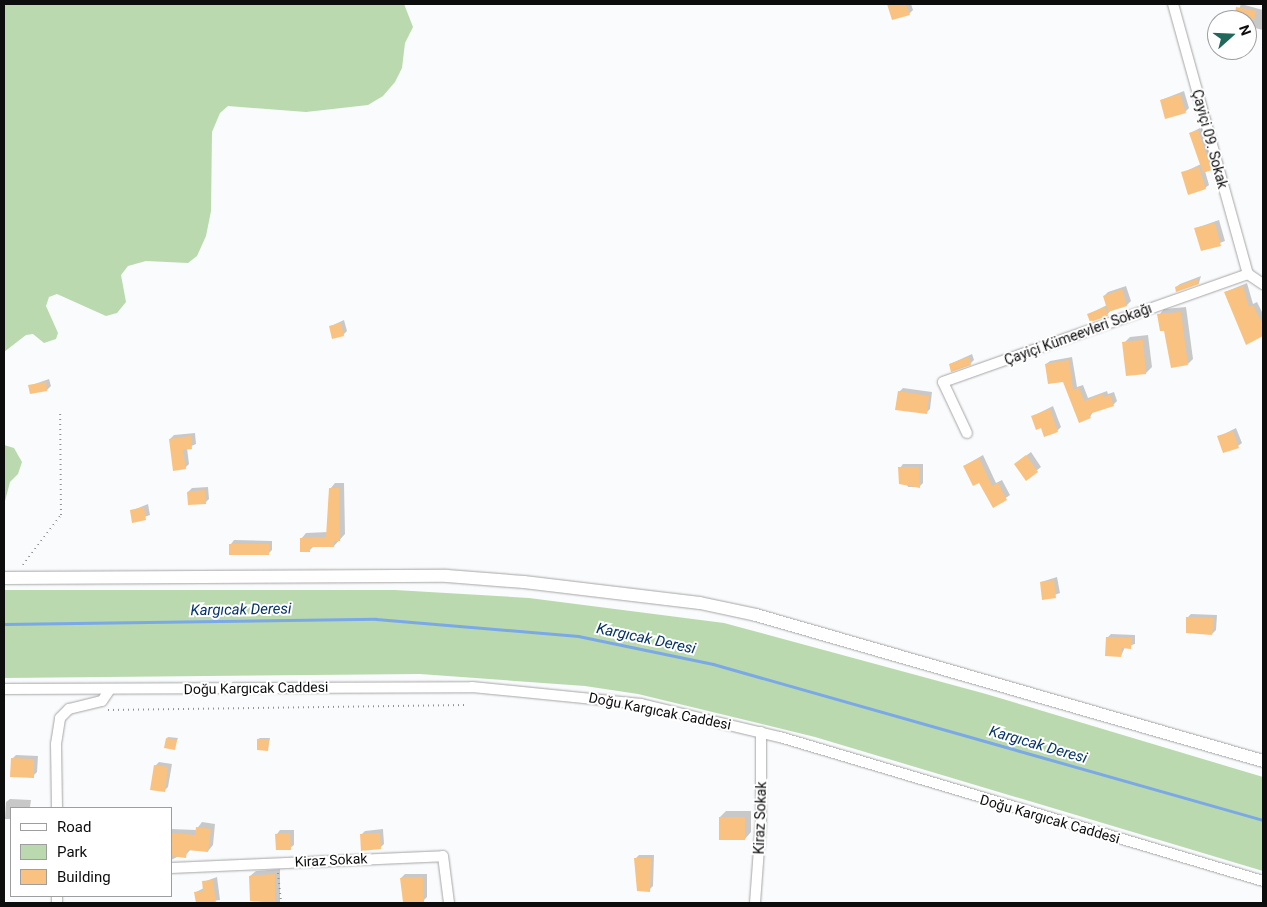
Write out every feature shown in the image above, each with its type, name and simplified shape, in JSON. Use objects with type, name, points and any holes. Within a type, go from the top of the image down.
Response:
[{"type":"street","name":"Çayiçi 09. Sokak","points":[[1173,4],[1248,274]]},
{"type":"street","points":[[1248,274],[1263,284]]},
{"type":"street","name":"Çayiçi Kümeevleri Sokağı","points":[[967,433],[944,382],[1248,274]]},
{"type":"street","points":[[9,578],[447,576],[524,582],[700,603],[756,614],[1263,761]]},
{"type":"street","name":"Doğu Kargıcak Caddesi","points":[[4,689],[508,688],[641,704],[761,732],[1263,881]]},
{"type":"street","points":[[57,807],[56,744],[60,718],[69,709],[102,701],[110,689]]},
{"type":"street","name":"Kiraz Sokak","points":[[755,903],[761,822],[761,732]]},
{"type":"street","name":"Kiraz Sokak","points":[[172,868],[442,856],[449,903]]},
{"type":"path","points":[[9,578],[60,514],[60,410]]},
{"type":"path","points":[[107,710],[465,705]]},
{"type":"path","points":[[277,863],[282,903]]},
{"type":"green space","points":[[4,4],[404,4],[413,27],[405,43],[402,68],[395,82],[383,96],[368,105],[306,112],[228,106],[220,113],[212,132],[211,211],[206,236],[197,256],[188,263],[146,261],[128,266],[121,275],[126,302],[117,313],[106,316],[57,294],[49,297],[46,306],[58,333],[56,339],[44,343],[33,334],[26,335],[4,352]]},
{"type":"green space","points":[[4,445],[14,448],[22,462],[18,474],[10,482],[4,505]]},
{"type":"green space","points":[[4,590],[395,590],[529,598],[724,623],[986,694],[1263,777],[1263,871],[815,737],[638,694],[585,686],[420,674],[4,678]]},
{"type":"building","points":[[887,4],[906,4],[910,15],[892,20]]},
{"type":"building","points":[[1236,7],[1251,10],[1236,10]]},
{"type":"building","points":[[1180,94],[1186,113],[1165,119],[1160,100]]},
{"type":"building","points":[[1198,130],[1212,170],[1203,173],[1189,133]]},
{"type":"building","points":[[1199,167],[1206,189],[1188,195],[1181,172]]},
{"type":"building","points":[[1215,223],[1221,246],[1201,251],[1194,228]]},
{"type":"building","points":[[1197,279],[1199,284],[1176,292],[1175,287]]},
{"type":"building","points":[[1243,286],[1249,307],[1253,305],[1263,325],[1263,336],[1246,345],[1224,292]]},
{"type":"building","points":[[1122,289],[1127,306],[1108,312],[1103,296]]},
{"type":"building","points":[[1105,307],[1108,316],[1090,322],[1087,314]]},
{"type":"building","points":[[1181,312],[1188,365],[1171,368],[1164,331],[1160,331],[1157,314]]},
{"type":"building","points":[[341,323],[344,336],[332,339],[329,326]]},
{"type":"building","points":[[1143,340],[1146,374],[1126,376],[1122,342]]},
{"type":"building","points":[[969,357],[971,365],[951,372],[949,364]]},
{"type":"building","points":[[1069,360],[1073,390],[1079,388],[1084,401],[1103,394],[1104,397],[1110,395],[1114,406],[1089,414],[1091,418],[1079,423],[1063,382],[1048,384],[1045,364]]},
{"type":"building","points":[[46,382],[47,391],[30,394],[28,385]]},
{"type":"building","points":[[898,391],[929,396],[927,414],[895,410]]},
{"type":"building","points":[[1050,409],[1058,432],[1044,437],[1041,428],[1036,430],[1031,416]]},
{"type":"building","points":[[1233,431],[1239,448],[1223,453],[1217,436]]},
{"type":"building","points":[[191,436],[192,449],[183,450],[186,469],[173,471],[169,439]]},
{"type":"building","points":[[1026,455],[1038,472],[1026,481],[1014,464]]},
{"type":"building","points":[[979,458],[992,486],[998,483],[1007,500],[993,508],[979,483],[973,486],[963,466]]},
{"type":"building","points":[[898,467],[919,467],[920,488],[899,484]]},
{"type":"building","points":[[329,488],[339,488],[340,541],[334,541],[334,547],[310,547],[310,552],[300,552],[300,538],[326,537]]},
{"type":"building","points":[[205,490],[206,504],[188,505],[187,492]]},
{"type":"building","points":[[144,507],[146,520],[132,523],[130,510]]},
{"type":"building","points":[[229,544],[269,544],[269,555],[229,555]]},
{"type":"building","points":[[1054,580],[1056,598],[1042,600],[1040,582]]},
{"type":"building","points":[[1186,617],[1214,618],[1212,635],[1186,633]]},
{"type":"building","points":[[1106,637],[1132,638],[1131,649],[1122,648],[1121,657],[1105,656]]},
{"type":"building","points":[[166,738],[177,740],[175,750],[164,748]]},
{"type":"building","points":[[257,739],[269,739],[268,751],[257,750]]},
{"type":"building","points":[[11,758],[34,759],[34,778],[10,777]]},
{"type":"building","points":[[154,765],[168,767],[165,792],[150,790]]},
{"type":"building","points":[[719,817],[745,817],[745,840],[719,840]]},
{"type":"building","points":[[196,827],[211,829],[208,852],[187,850],[186,858],[172,856],[172,833],[195,835]]},
{"type":"building","points":[[290,833],[291,850],[276,850],[275,834]]},
{"type":"building","points":[[380,833],[381,849],[361,851],[360,834]]},
{"type":"building","points":[[634,858],[651,858],[650,892],[637,891]]},
{"type":"building","points":[[275,874],[275,903],[250,901],[249,876]]},
{"type":"building","points":[[423,877],[424,902],[403,902],[400,878]]},
{"type":"building","points":[[213,880],[216,903],[196,903],[194,892],[203,891],[202,881]]},
{"type":"waterway","name":"Kargıcak Deresi","points":[[4,624],[376,619],[578,636],[713,664],[1263,820]]}]
